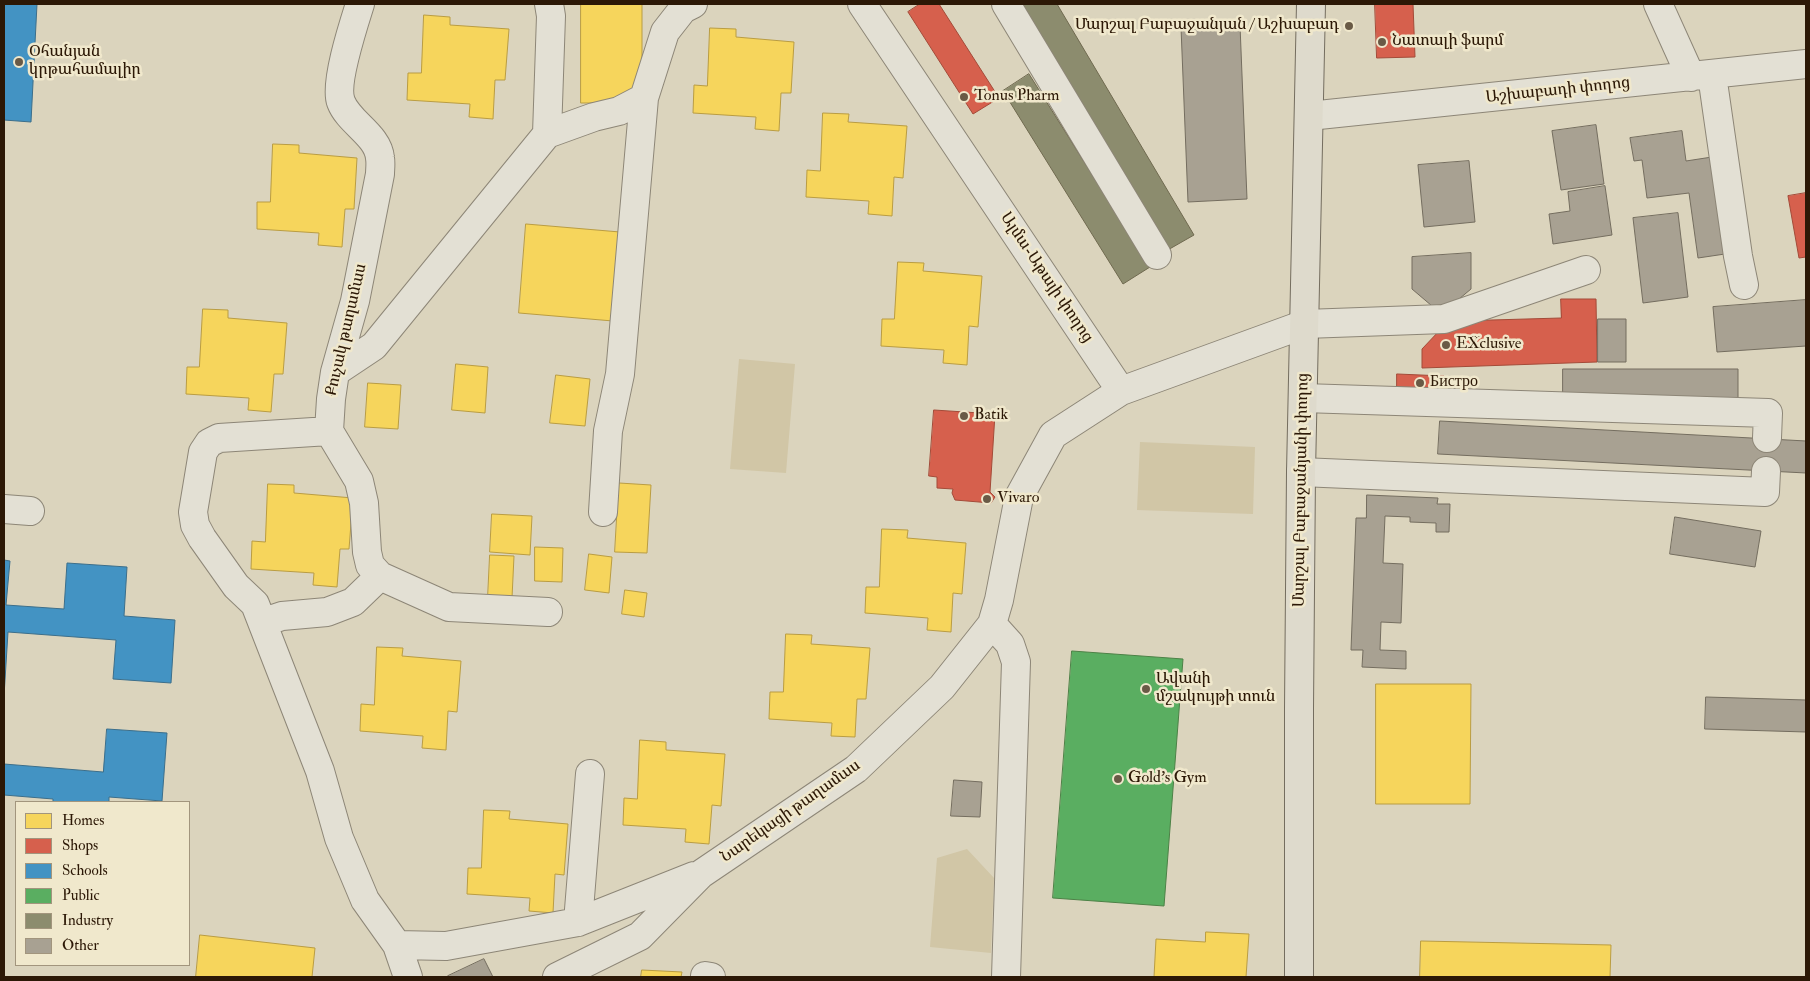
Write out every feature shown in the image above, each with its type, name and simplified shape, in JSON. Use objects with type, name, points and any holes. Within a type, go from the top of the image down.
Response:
[{"type":"main road","name":"Մարշալ Բաբաջանյանի փողոց","points":[[1299,977],[1299,708],[1311,4]]},
{"type":"street","name":"Քուչակ թաղամաս","points":[[329,431],[335,372],[355,301],[380,174],[380,157],[375,144],[347,113],[340,101],[339,89],[349,38],[360,4]]},
{"type":"street","points":[[547,134],[551,16],[548,4]]},
{"type":"street","points":[[603,512],[608,431],[620,374],[644,98],[665,32],[683,9],[693,4]]},
{"type":"street","name":"Ալմա-Աթայի փողոց","points":[[862,4],[1121,391]]},
{"type":"street","points":[[1006,4],[1157,255]]},
{"type":"street","points":[[1658,4],[1702,76],[1744,285]]},
{"type":"street","name":"Աշխաբադի փողոց","points":[[1309,116],[1806,64]]},
{"type":"street","points":[[335,372],[374,346],[547,134],[594,117],[619,111],[644,98]]},
{"type":"street","points":[[1121,391],[1305,324],[1444,319],[1586,270]]},
{"type":"street","name":"Նարեկացի թաղամաս","points":[[557,977],[640,936],[702,874],[856,769],[942,687],[992,624],[999,600],[1020,498],[1053,435],[1121,391]]},
{"type":"street","points":[[1303,398],[1768,413],[1767,438]]},
{"type":"street","points":[[408,977],[397,945],[365,900],[339,838],[320,770],[264,622],[255,604],[236,586],[195,525],[193,512],[203,452],[210,443],[219,438],[329,431],[359,481],[364,503],[367,552],[370,565],[380,576],[449,607],[548,612]]},
{"type":"street","points":[[1302,472],[1765,492],[1766,471]]},
{"type":"street","points":[[264,622],[282,616],[327,612],[353,602],[380,576]]},
{"type":"street","points":[[992,624],[1010,644],[1016,662],[1006,977]]},
{"type":"street","points":[[578,922],[590,774]]},
{"type":"street","points":[[397,945],[446,946],[578,922],[702,874]]},
{"type":"shaded area","points":[[739,359],[795,364],[786,473],[730,469]]},
{"type":"shaded area","points":[[1140,442],[1255,447],[1253,514],[1137,510]]},
{"type":"shaded area","points":[[967,849],[994,878],[991,953],[930,947],[937,858]]},
{"type":"building: Homes","points":[[581,4],[642,4],[642,82],[615,103],[581,103]]},
{"type":"building: Homes","points":[[424,15],[450,17],[450,25],[509,29],[505,80],[495,80],[493,119],[469,117],[470,104],[407,100],[408,73],[421,73]]},
{"type":"building: Homes","points":[[710,28],[736,29],[736,37],[794,42],[791,93],[781,93],[779,131],[755,129],[756,117],[693,113],[694,85],[707,86]]},
{"type":"building: Homes","points":[[823,113],[849,114],[848,122],[907,126],[903,178],[894,177],[892,216],[868,214],[869,201],[806,197],[807,170],[820,171]]},
{"type":"building: Homes","points":[[273,144],[299,145],[299,153],[357,158],[354,209],[345,209],[342,247],[318,245],[319,233],[257,229],[257,202],[270,202]]},
{"type":"building: Homes","points":[[526,224],[620,232],[613,321],[519,313]]},
{"type":"building: Homes","points":[[898,262],[924,263],[923,271],[982,276],[978,327],[969,326],[967,365],[943,363],[944,350],[881,346],[882,319],[894,319]]},
{"type":"building: Homes","points":[[203,309],[228,310],[228,318],[287,323],[283,374],[274,374],[271,412],[248,410],[249,398],[186,394],[187,367],[199,367]]},
{"type":"building: Homes","points":[[456,364],[488,367],[485,413],[452,410]]},
{"type":"building: Homes","points":[[556,375],[590,379],[585,426],[550,423]]},
{"type":"building: Homes","points":[[368,383],[401,385],[398,429],[365,427]]},
{"type":"building: Homes","points":[[619,483],[651,485],[647,553],[615,552]]},
{"type":"building: Homes","points":[[268,484],[294,485],[294,493],[353,498],[349,549],[340,549],[337,587],[313,585],[314,573],[251,569],[252,541],[265,542]]},
{"type":"building: Homes","points":[[492,514],[532,516],[530,555],[490,552]]},
{"type":"building: Homes","points":[[882,529],[908,530],[907,538],[966,543],[962,594],[953,593],[951,632],[927,630],[928,618],[865,613],[866,587],[879,587]]},
{"type":"building: Homes","points":[[535,547],[563,548],[562,582],[535,581]]},
{"type":"building: Homes","points":[[589,554],[612,557],[609,593],[585,590]]},
{"type":"building: Homes","points":[[490,555],[514,556],[512,598],[488,597]]},
{"type":"building: Homes","points":[[625,590],[647,593],[644,617],[622,614]]},
{"type":"building: Homes","points":[[786,634],[812,635],[811,644],[870,648],[866,699],[857,699],[855,737],[831,736],[832,723],[769,719],[770,692],[783,692]]},
{"type":"building: Homes","points":[[377,647],[403,648],[402,656],[461,661],[457,712],[448,711],[446,750],[422,748],[423,736],[360,731],[361,704],[374,705]]},
{"type":"building: Homes","points":[[1376,684],[1471,684],[1470,804],[1376,804]]},
{"type":"building: Homes","points":[[640,740],[666,742],[666,750],[725,754],[721,806],[712,805],[709,844],[685,842],[686,829],[623,825],[624,798],[637,799]]},
{"type":"building: Homes","points":[[484,810],[510,811],[509,819],[568,824],[564,875],[555,874],[553,913],[529,911],[530,898],[467,894],[468,868],[481,868]]},
{"type":"building: Homes","points":[[1206,932],[1249,934],[1246,977],[1154,977],[1156,939],[1205,942]]},
{"type":"building: Homes","points":[[200,935],[315,948],[312,977],[196,977]]},
{"type":"building: Homes","points":[[1421,941],[1611,945],[1610,977],[1420,977]]},
{"type":"building: Homes","points":[[642,970],[682,972],[681,977],[641,977]]},
{"type":"building: Shops","points":[[920,4],[939,4],[999,98],[973,114],[908,12]]},
{"type":"building: Shops","points":[[1375,4],[1413,4],[1415,57],[1377,58]]},
{"type":"building: Shops","points":[[1806,193],[1806,257],[1799,258],[1788,196]]},
{"type":"building: Shops","points":[[1561,299],[1596,299],[1597,362],[1422,368],[1422,349],[1440,330],[1457,321],[1561,318]]},
{"type":"building: Shops","name":"Бистро","points":[[1397,374],[1444,376],[1444,391],[1397,391]]},
{"type":"building: Shops","points":[[934,410],[995,414],[990,492],[995,497],[991,503],[955,500],[952,493],[953,489],[937,488],[937,477],[929,476]]},
{"type":"building: Schools","name":"Օհանյան կրթահամալիր","points":[[4,4],[37,4],[31,122],[4,120]]},
{"type":"building: Schools","points":[[4,560],[10,561],[6,605],[64,609],[67,563],[127,567],[124,616],[175,620],[171,683],[113,679],[116,640],[8,632],[4,696]]},
{"type":"building: Schools","points":[[107,729],[167,733],[162,801],[109,797],[109,801],[53,801],[53,799],[4,795],[4,764],[103,772]]},
{"type":"building: Public","name":"Gold's Gym","points":[[1072,651],[1183,659],[1164,906],[1053,898]]},
{"type":"building: Industry","points":[[1020,4],[1057,4],[1194,235],[1166,251]]},
{"type":"building: Industry","points":[[1029,74],[1150,267],[1123,284],[1003,91]]},
{"type":"building: Other","points":[[1240,25],[1247,199],[1188,202],[1181,27]]},
{"type":"building: Other","points":[[1596,125],[1604,184],[1561,190],[1552,131]]},
{"type":"building: Other","points":[[1682,131],[1686,161],[1712,157],[1725,254],[1698,258],[1689,193],[1647,198],[1642,160],[1634,161],[1630,138]]},
{"type":"building: Other","points":[[1469,161],[1475,222],[1424,227],[1418,165]]},
{"type":"building: Other","points":[[1605,186],[1612,235],[1553,244],[1549,214],[1570,211],[1568,192]]},
{"type":"building: Other","points":[[1678,213],[1688,297],[1643,303],[1633,218]]},
{"type":"building: Other","points":[[1471,253],[1471,289],[1453,304],[1432,306],[1412,289],[1412,257]]},
{"type":"building: Other","points":[[1806,300],[1806,346],[1717,352],[1713,307]]},
{"type":"building: Other","points":[[1598,319],[1626,319],[1626,362],[1598,362]]},
{"type":"building: Other","points":[[1563,369],[1738,369],[1738,398],[1563,398]]},
{"type":"building: Other","points":[[1440,421],[1806,441],[1806,473],[1438,454]]},
{"type":"building: Other","points":[[1367,495],[1438,498],[1437,504],[1450,504],[1449,532],[1436,532],[1436,523],[1410,522],[1410,517],[1385,516],[1383,563],[1403,564],[1401,623],[1381,622],[1380,650],[1406,651],[1406,669],[1362,667],[1363,650],[1351,650],[1356,518],[1366,518]]},
{"type":"building: Other","points":[[1675,517],[1761,531],[1755,567],[1670,554]]},
{"type":"building: Other","points":[[1706,697],[1806,700],[1806,732],[1705,729]]},
{"type":"building: Other","points":[[954,780],[982,782],[980,817],[951,816]]},
{"type":"building: Other","points":[[484,959],[493,977],[448,976]]},
{"type":"place","name":"Մարշալ Բաբաջանյան / Աշխաբադ","points":[[1349,26]]},
{"type":"place","name":"Նատալի ֆարմ","points":[[1382,42]]},
{"type":"place","name":"Օհանյան կրթահամալիր","points":[[19,62]]},
{"type":"place","name":"Tonus Pharm","points":[[964,97]]},
{"type":"place","name":"EXclusive","points":[[1446,345]]},
{"type":"place","name":"Бистро","points":[[1420,383]]},
{"type":"place","name":"Batik","points":[[964,416]]},
{"type":"place","name":"Vivaro","points":[[987,499]]},
{"type":"place","name":"Ավանի մշակույթի տուն","points":[[1146,689]]},
{"type":"place","name":"Gold's Gym","points":[[1118,779]]}]
